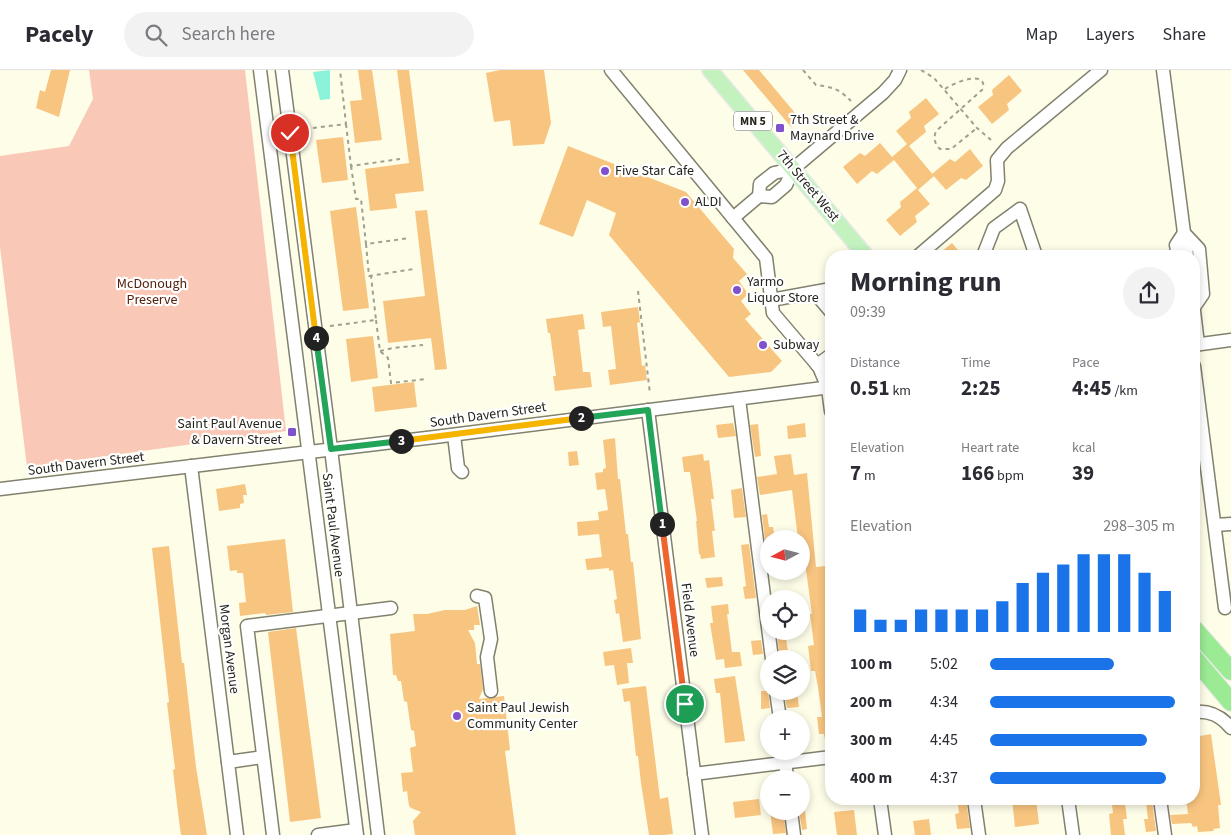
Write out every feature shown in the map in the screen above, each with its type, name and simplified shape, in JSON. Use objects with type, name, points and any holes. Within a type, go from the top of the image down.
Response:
[{"type":"highway","points":[[1200,635],[1231,671]]},
{"type":"highway","points":[[1200,665],[1231,702]]},
{"type":"main road","name":"7th Street West","points":[[710,70],[861,250]]},
{"type":"street","name":"Saint Paul Avenue","points":[[260,70],[356,833]]},
{"type":"street","name":"Saint Paul Avenue","points":[[282,70],[378,835]]},
{"type":"street","points":[[611,70],[766,258],[772,313],[817,365],[825,379]]},
{"type":"street","points":[[733,218],[759,196],[772,197],[786,186],[793,169],[883,93],[900,70]]},
{"type":"street","points":[[925,250],[995,190],[998,181],[997,160],[1007,148],[1101,70]]},
{"type":"street","points":[[1163,70],[1185,250]]},
{"type":"street","points":[[985,250],[994,228],[1020,208],[1034,250]]},
{"type":"street","points":[[1177,250],[1176,245],[1184,233]]},
{"type":"street","points":[[1184,233],[1199,250]]},
{"type":"street","points":[[1200,260],[1203,294],[1200,299]]},
{"type":"street","points":[[771,300],[825,290]]},
{"type":"street","points":[[815,293],[825,305]]},
{"type":"street","points":[[1200,344],[1231,340]]},
{"type":"street","points":[[817,365],[825,359]]},
{"type":"street","name":"South Davern Street","points":[[0,489],[825,389]]},
{"type":"street","points":[[739,399],[771,650]]},
{"type":"street","name":"Field Avenue","points":[[648,410],[702,835]]},
{"type":"street","points":[[1200,422],[1225,608]]},
{"type":"street","points":[[454,435],[458,468],[462,472]]},
{"type":"street","name":"Morgan Avenue","points":[[191,466],[237,835]]},
{"type":"street","points":[[1215,525],[1231,524]]},
{"type":"street","points":[[478,596],[485,598],[491,639],[487,657],[491,691]]},
{"type":"street","points":[[273,835],[247,626],[391,608]]},
{"type":"street","points":[[1200,712],[1212,713],[1231,728]]},
{"type":"street","points":[[228,762],[263,757]]},
{"type":"street","points":[[810,757],[825,757]]},
{"type":"street","points":[[694,774],[768,760]]},
{"type":"street","points":[[881,805],[885,835]]},
{"type":"street","points":[[975,805],[979,835]]},
{"type":"street","points":[[1069,805],[1073,835]]},
{"type":"street","points":[[1161,805],[1165,835]]},
{"type":"street","points":[[792,820],[794,835]]},
{"type":"street","points":[[318,835],[356,833]]},
{"type":"path","points":[[340,70],[351,166],[356,200],[361,199],[369,276],[380,351],[388,358],[392,383],[427,379]]},
{"type":"path","points":[[803,70],[816,85],[841,91],[851,101]]},
{"type":"path","points":[[921,70],[934,78],[977,128],[991,140]]},
{"type":"path","points":[[977,128],[951,149],[940,149],[936,145],[934,137],[936,131],[983,89],[984,81],[981,74]]},
{"type":"path","points":[[945,90],[963,76]]},
{"type":"path","points":[[305,129],[346,124]]},
{"type":"path","points":[[351,166],[400,159]]},
{"type":"path","points":[[366,244],[410,238]]},
{"type":"path","points":[[370,276],[414,269]]},
{"type":"path","points":[[638,291],[650,394]]},
{"type":"path","points":[[330,326],[376,320]]},
{"type":"path","points":[[380,351],[423,345]]},
{"type":"green space","name":"McDonough Preserve","points":[[89,70],[245,70],[286,431],[27,467],[0,247],[0,156],[69,146],[93,99]]},
{"type":"water","points":[[330,70],[330,99],[320,100],[313,72]]},
{"type":"building","points":[[51,70],[70,70],[59,117],[36,108],[40,90],[45,92]]},
{"type":"building","points":[[358,70],[372,70],[382,140],[355,143],[350,101],[362,100]]},
{"type":"building","points":[[397,70],[409,70],[424,191],[395,194],[397,208],[370,211],[365,169],[409,163]]},
{"type":"building","points":[[500,70],[544,70],[551,123],[544,144],[513,146],[510,120],[494,122],[486,73]]},
{"type":"building","points":[[743,70],[759,70],[800,119],[791,127]]},
{"type":"building","points":[[1009,75],[1022,91],[1007,104],[1009,110],[992,124],[978,107],[993,95],[992,90]]},
{"type":"building","points":[[926,98],[939,114],[924,126],[926,132],[909,146],[934,176],[918,190],[930,204],[915,216],[917,222],[900,236],[886,220],[901,207],[900,202],[917,188],[894,160],[877,174],[872,171],[857,184],[843,167],[860,153],[865,156],[880,143],[892,157],[907,144],[896,131],[911,118],[909,112]]},
{"type":"building","points":[[343,137],[348,180],[322,183],[316,140]]},
{"type":"building","points":[[568,146],[686,192],[734,249],[733,258],[747,274],[739,281],[748,294],[741,301],[751,314],[745,319],[782,361],[771,372],[729,377],[609,235],[616,213],[587,200],[573,237],[539,224]]},
{"type":"building","points":[[970,149],[983,166],[966,180],[961,178],[946,190],[932,174],[950,159],[955,162]]},
{"type":"building","points":[[356,207],[369,308],[343,311],[330,211]]},
{"type":"building","points":[[427,210],[447,369],[435,370],[431,338],[388,343],[383,301],[425,296],[415,211]]},
{"type":"building","points":[[952,243],[958,250],[943,250]]},
{"type":"building","points":[[638,307],[640,322],[637,323],[642,366],[645,365],[647,380],[610,385],[608,370],[616,369],[611,326],[603,327],[601,312]]},
{"type":"building","points":[[583,314],[585,329],[578,330],[583,372],[590,372],[592,387],[555,391],[553,376],[556,376],[550,333],[548,333],[546,319]]},
{"type":"building","points":[[373,336],[378,378],[351,382],[346,339]]},
{"type":"building","points":[[414,382],[417,407],[375,412],[372,387]]},
{"type":"building","points":[[733,423],[736,436],[718,438],[716,425]]},
{"type":"building","points":[[805,423],[806,437],[788,439],[787,426]]},
{"type":"building","points":[[758,424],[761,456],[755,457],[750,425]]},
{"type":"building","points":[[615,438],[618,479],[620,479],[631,562],[633,562],[641,639],[623,642],[619,613],[616,614],[614,600],[617,599],[613,570],[609,571],[609,568],[587,570],[585,559],[602,557],[599,534],[578,536],[577,522],[599,520],[598,512],[608,510],[605,489],[597,490],[595,473],[603,472],[603,469],[606,468],[603,440]]},
{"type":"building","points":[[577,451],[579,465],[569,466],[568,452]]},
{"type":"building","points":[[703,454],[704,461],[709,460],[714,499],[711,499],[715,531],[712,531],[715,557],[701,559],[690,472],[684,472],[682,457]]},
{"type":"building","points":[[791,454],[794,475],[807,473],[816,567],[825,566],[825,740],[824,734],[819,734],[817,717],[822,717],[815,671],[811,671],[810,650],[808,646],[814,645],[810,614],[812,614],[810,590],[807,580],[810,580],[810,530],[797,530],[792,490],[760,495],[757,477],[777,474],[774,456]]},
{"type":"building","points":[[245,484],[247,495],[243,495],[244,503],[240,504],[240,508],[219,511],[216,489]]},
{"type":"building","points":[[742,488],[746,517],[734,518],[731,490]]},
{"type":"building","points":[[767,514],[769,527],[773,527],[774,530],[764,530],[762,515]]},
{"type":"building","points":[[285,539],[293,612],[240,616],[239,603],[246,602],[243,573],[237,573],[237,570],[230,571],[227,546]]},
{"type":"building","points":[[749,544],[756,598],[745,599],[743,587],[746,586],[741,545]]},
{"type":"building","points":[[169,546],[182,663],[184,663],[196,767],[207,835],[181,835],[178,813],[167,703],[169,702],[152,548]]},
{"type":"building","points":[[722,577],[723,586],[707,588],[705,578]]},
{"type":"building","points":[[728,604],[729,614],[727,614],[732,652],[740,652],[742,666],[725,668],[724,659],[716,660],[710,623],[713,623],[711,606]]},
{"type":"building","name":"Saint Paul Jewish Community Center","points":[[477,606],[480,625],[474,625],[474,630],[468,630],[475,643],[477,664],[480,664],[483,689],[479,699],[504,696],[510,750],[505,751],[516,835],[415,835],[413,821],[421,812],[409,806],[407,791],[403,792],[401,773],[413,772],[410,748],[416,746],[414,731],[411,730],[407,702],[404,701],[401,681],[398,681],[396,675],[393,675],[390,634],[415,631],[413,614],[427,614],[445,610],[465,610]]},
{"type":"building","points":[[296,628],[321,818],[290,822],[268,632]]},
{"type":"building","points":[[761,640],[762,650],[760,650],[760,654],[753,655],[751,641]]},
{"type":"building","points":[[778,640],[786,640],[788,650],[779,650]]},
{"type":"building","points":[[631,648],[633,663],[627,663],[629,683],[617,685],[614,665],[605,666],[603,652]]},
{"type":"building","points":[[735,676],[745,741],[725,743],[720,693],[716,693],[714,679]]},
{"type":"building","points":[[646,686],[660,799],[668,797],[673,834],[649,835],[638,756],[636,756],[630,701],[624,702],[622,689]]},
{"type":"building","points":[[761,700],[769,700],[770,708],[761,709]]},
{"type":"building","points":[[786,700],[798,700],[799,707],[787,708]]},
{"type":"building","points":[[1211,734],[1221,805],[1218,805],[1220,828],[1213,829],[1214,831],[1198,832],[1197,826],[1193,827],[1191,823],[1172,824],[1170,815],[1188,814],[1187,805],[1200,805],[1200,736]]},
{"type":"building","points":[[759,799],[760,815],[735,818],[733,802]]},
{"type":"building","points":[[958,805],[967,805],[970,828],[957,829],[955,814],[959,813]]},
{"type":"building","points":[[1013,805],[1037,805],[1039,824],[1015,827]]},
{"type":"building","points":[[1112,805],[1125,805],[1127,819],[1123,819],[1125,835],[1111,835],[1109,814],[1113,813]]},
{"type":"building","points":[[1146,805],[1153,805],[1156,831],[1146,832],[1144,819],[1148,819]]},
{"type":"building","points":[[854,810],[857,835],[837,835],[834,812]]},
{"type":"building","points":[[929,819],[931,835],[915,835],[913,821]]},
{"type":"building","points":[[771,820],[784,820],[786,833],[773,834]]},
{"type":"building","points":[[800,820],[806,820],[807,829],[802,830]]},
{"type":"place","name":"7th Street & Maynard Drive","points":[[780,128]]},
{"type":"place","name":"Five Star Cafe","points":[[605,171]]},
{"type":"place","name":"ALDI","points":[[685,202]]},
{"type":"place","name":"Yarmo Liquor Store","points":[[737,290]]},
{"type":"place","name":"Subway","points":[[763,345]]},
{"type":"place","name":"Saint Paul Avenue & Davern Street","points":[[292,432]]},
{"type":"place","name":"Saint Paul Jewish Community Center","points":[[457,716]]},
{"type":"route","points":[[290,133],[331,449],[648,410],[685,704]]}]
